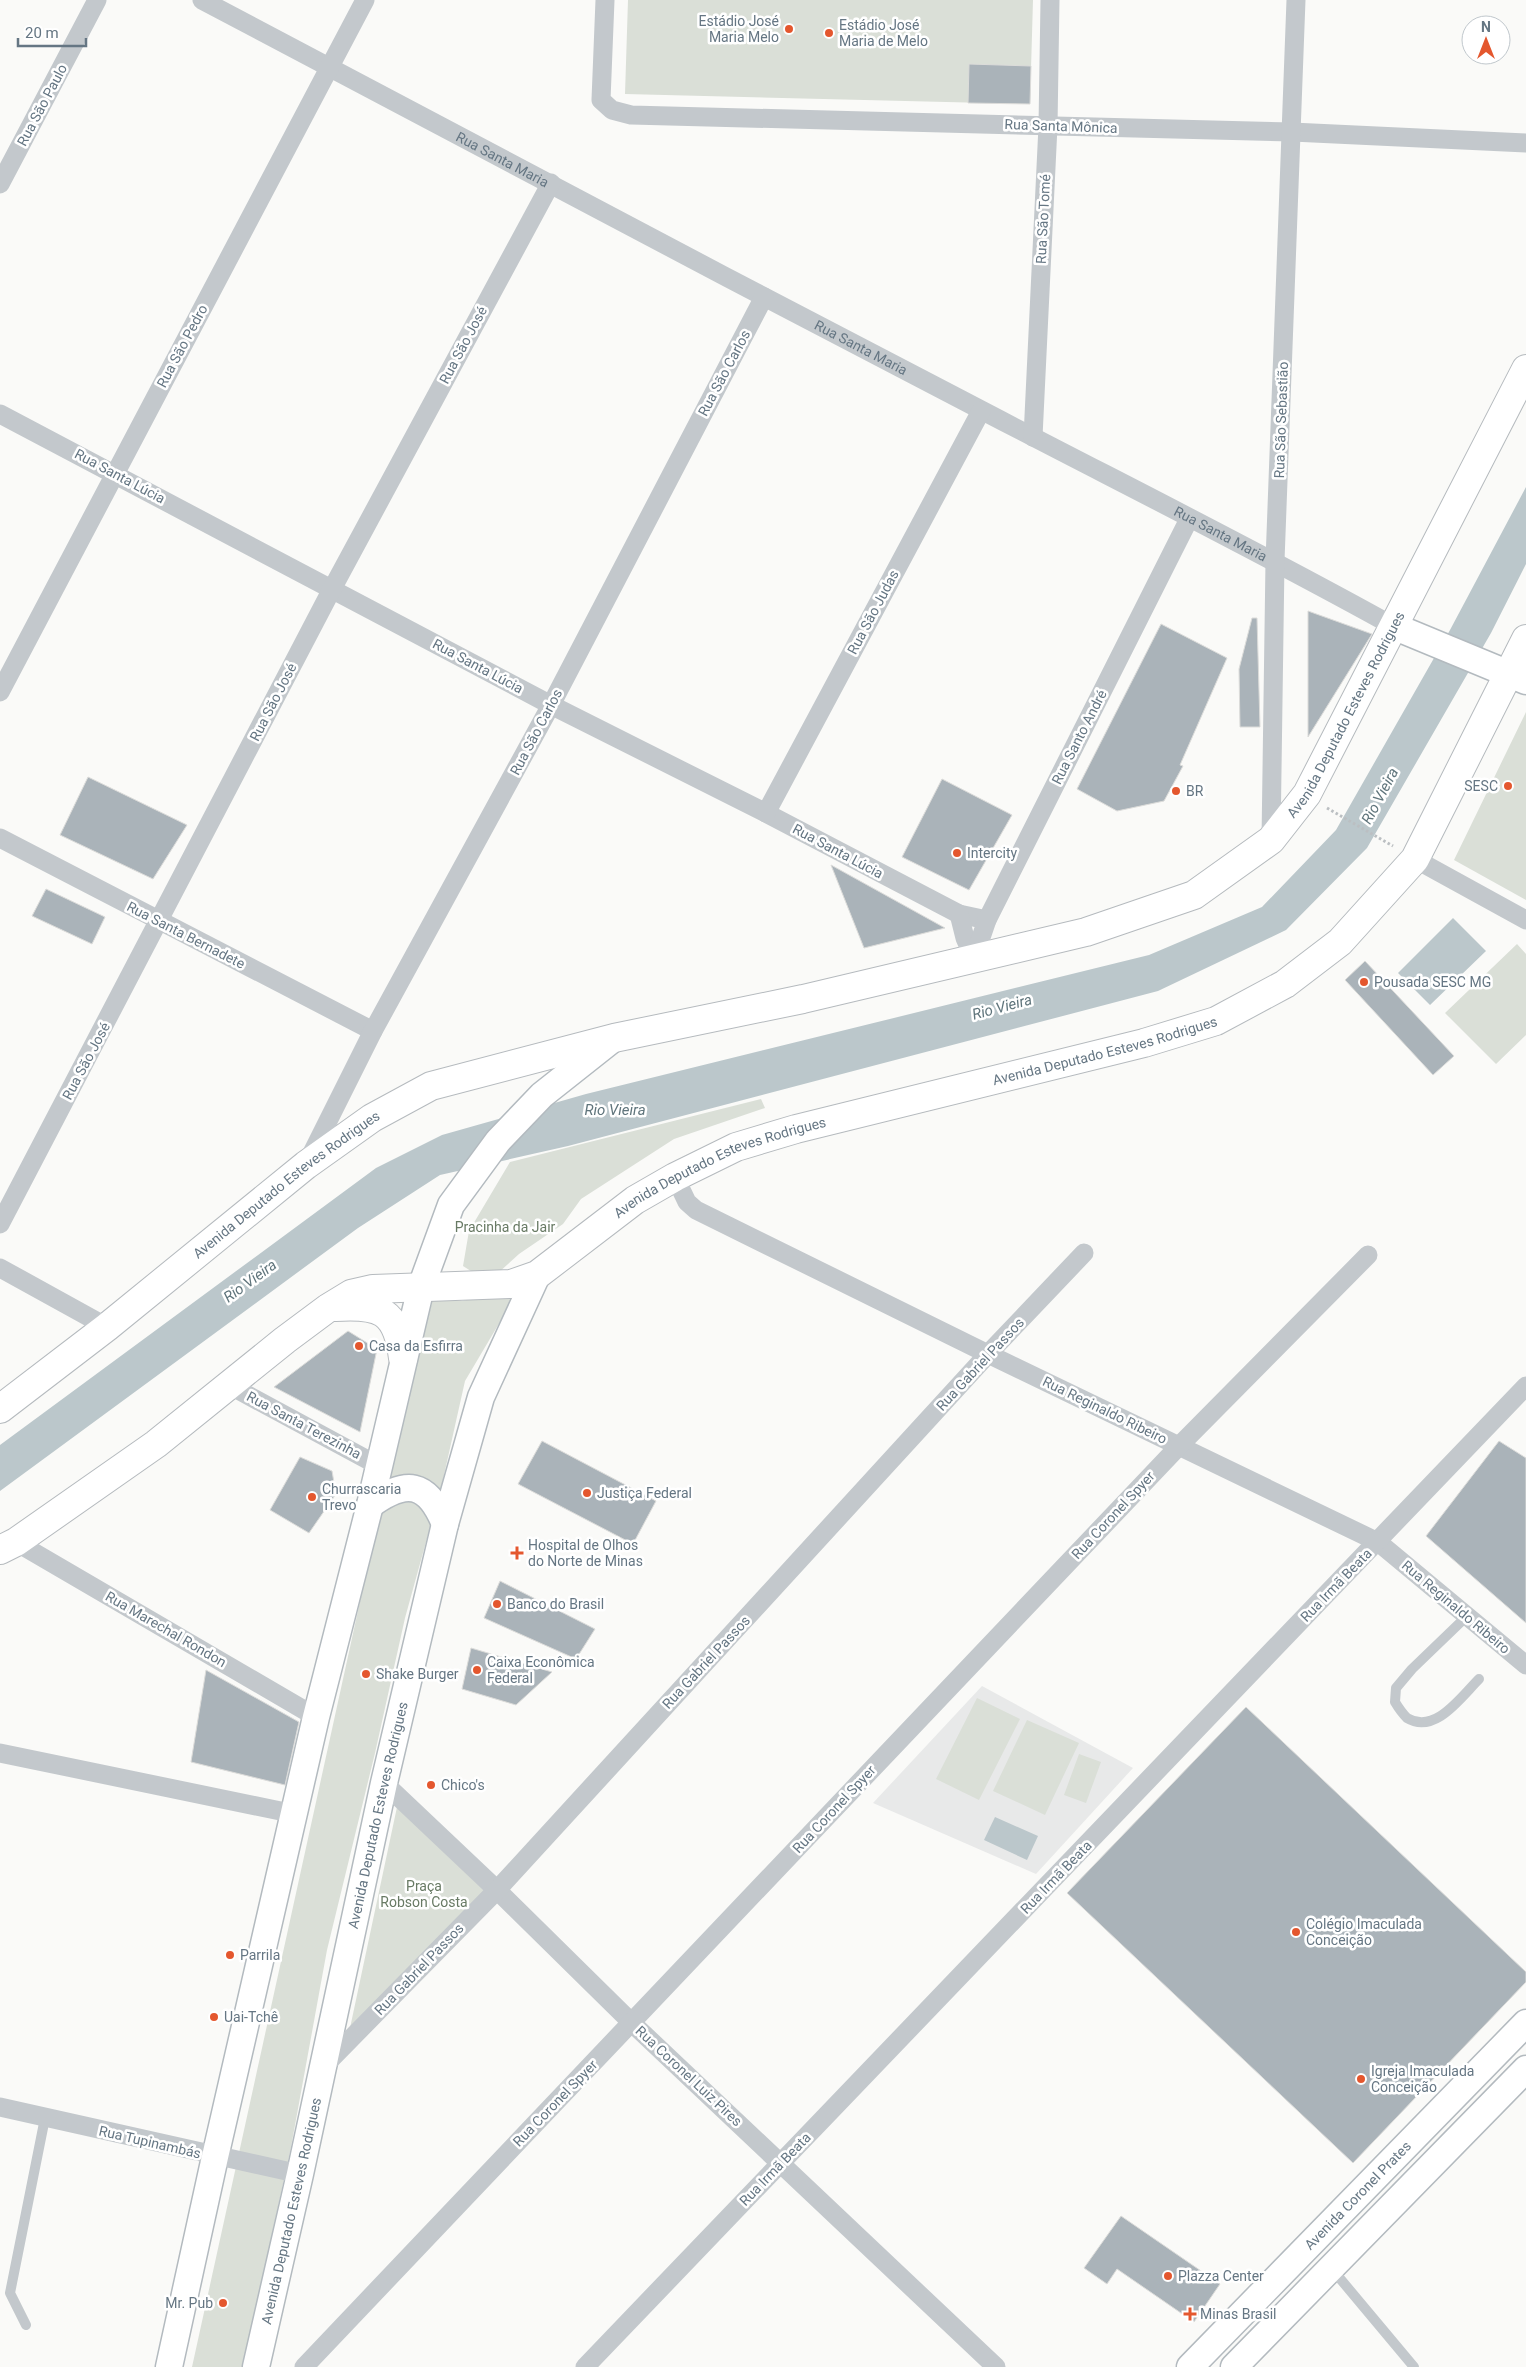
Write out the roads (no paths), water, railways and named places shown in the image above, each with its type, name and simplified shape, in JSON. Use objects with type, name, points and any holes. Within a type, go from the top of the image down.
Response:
[{"type":"main road","name":"Avenida Deputado Esteves Rodrigues","points":[[0,1409],[107,1327],[306,1165],[372,1118],[431,1086],[614,1038],[803,999],[1086,932],[1194,895],[1271,840],[1307,794],[1404,631],[1526,369]]},
{"type":"main road","name":"Avenida Deputado Esteves Rodrigues","points":[[8,1546],[156,1444],[328,1308],[362,1290],[511,1284],[537,1275],[635,1200],[675,1176],[736,1147],[796,1129],[1144,1043],[1216,1020],[1286,984],[1340,942],[1405,853],[1517,678],[1526,639]]},
{"type":"main road","points":[[328,1308],[359,1305],[374,1309],[390,1317],[400,1335],[403,1358]]},
{"type":"street","name":"Rua São Paulo","points":[[0,184],[97,0]]},
{"type":"street","name":"Rua Santa Maria","points":[[202,0],[981,411],[1275,561],[1404,631],[1517,678]]},
{"type":"street","name":"Rua São Pedro","points":[[0,692],[364,0]]},
{"type":"street","name":"Rua Santa Mônica","points":[[605,0],[602,100],[612,110],[631,115],[1292,132],[1526,143]]},
{"type":"street","name":"Rua São Tomé","points":[[1033,437],[1048,126],[1050,0]]},
{"type":"street","name":"Rua São Sebastião","points":[[1271,840],[1275,561],[1296,0]]},
{"type":"street","name":"Rua São José","points":[[0,1224],[332,589],[550,183]]},
{"type":"street","name":"Rua São Carlos","points":[[306,1165],[373,1031],[551,705],[764,297]]},
{"type":"street","name":"Rua São Judas","points":[[766,813],[981,411]]},
{"type":"street","name":"Rua Santa Lúcia","points":[[0,414],[551,705],[766,813],[958,914],[987,920]]},
{"type":"street","name":"Rua Santo André","points":[[974,958],[987,920],[1189,518]]},
{"type":"street","name":"Rua Santa Bernadete","points":[[0,838],[373,1031]]},
{"type":"street","points":[[1405,853],[1526,920]]},
{"type":"street","points":[[958,914],[965,938],[974,958]]},
{"type":"street","name":"Avenida Deputado Esteves Rodrigues","points":[[169,2367],[316,1716],[370,1505],[421,1287],[452,1205],[498,1141],[542,1095],[614,1038]]},
{"type":"street","name":"Rua Reginaldo Ribeiro","points":[[675,1176],[687,1202],[696,1210],[988,1354],[1378,1542],[1526,1665]]},
{"type":"street","name":"Rua Gabriel Passos","points":[[323,2067],[497,1890],[988,1354],[1084,1253]]},
{"type":"street","name":"Rua Coronel Spyer","points":[[304,2367],[1179,1446],[1368,1255]]},
{"type":"street","points":[[0,1268],[107,1327]]},
{"type":"street","name":"Avenida Deputado Esteves Rodrigues","points":[[256,2367],[300,2174],[384,1783],[445,1524],[480,1397],[537,1275]]},
{"type":"street","name":"Rua Santa Terezinha","points":[[229,1385],[379,1466]]},
{"type":"street","name":"Rua Irmã Beata","points":[[585,2367],[1526,1386]]},
{"type":"street","points":[[370,1505],[388,1492],[416,1489],[427,1494],[437,1504],[445,1524]]},
{"type":"street","name":"Rua Marechal Rondon","points":[[8,1546],[316,1716]]},
{"type":"street","points":[[0,1754],[295,1814]]},
{"type":"street","name":"Rua Coronel Luiz Pires","points":[[384,1783],[497,1890],[632,2023],[996,2367]]},
{"type":"street","name":"Avenida Coronel Prates","points":[[1190,2367],[1526,2023]]},
{"type":"street","points":[[1234,2367],[1526,2069]]},
{"type":"street","name":"Rua Tupinambás","points":[[0,2107],[215,2157],[300,2174]]},
{"type":"lane","points":[[1466,1617],[1412,1669],[1396,1688],[1395,1702],[1407,1717],[1422,1722],[1438,1719],[1478,1679]]},
{"type":"lane","points":[[26,2325],[10,2293],[45,2118]]},
{"type":"lane","points":[[1331,2268],[1350,2293],[1414,2367]]},
{"type":"water","name":"Rio Vieira","points":[[1526,487],[1526,564],[1491,633],[1367,848],[1286,930],[1158,991],[568,1146],[440,1175],[358,1228],[0,1491],[0,1445],[376,1168],[442,1135],[586,1094],[1149,955],[1262,907],[1336,830],[1450,630]]},
{"type":"water","points":[[1453,918],[1486,951],[1430,1005],[1398,973]]},
{"type":"water","points":[[995,1817],[1038,1836],[1027,1860],[984,1840]]},
{"type":"place","name":"Estádio José Maria Melo","points":[[789,29]]},
{"type":"place","name":"Estádio José Maria de Melo","points":[[829,33]]},
{"type":"place","name":"SESC","points":[[1508,786]]},
{"type":"place","name":"BR","points":[[1176,791]]},
{"type":"place","name":"Intercity","points":[[957,853]]},
{"type":"place","name":"Pousada SESC MG","points":[[1364,982]]},
{"type":"place","name":"Casa da Esfirra","points":[[359,1346]]},
{"type":"place","name":"Justiça Federal","points":[[587,1493]]},
{"type":"place","name":"Churrascaria Trevo","points":[[312,1497]]},
{"type":"place","name":"Hospital de Olhos do Norte de Minas","points":[[517,1553]]},
{"type":"place","name":"Banco do Brasil","points":[[497,1604]]},
{"type":"place","name":"Caixa Econômica Federal","points":[[477,1670]]},
{"type":"place","name":"Shake Burger","points":[[366,1674]]},
{"type":"place","name":"Chico's","points":[[431,1785]]},
{"type":"place","name":"Colégio Imaculada Conceição","points":[[1296,1932]]},
{"type":"place","name":"Parrila","points":[[230,1955]]},
{"type":"place","name":"Uai-Tchê","points":[[214,2017]]},
{"type":"place","name":"Igreja Imaculada Conceição","points":[[1361,2079]]},
{"type":"place","name":"Plazza Center","points":[[1168,2276]]},
{"type":"place","name":"Mr. Pub","points":[[223,2303]]},
{"type":"place","name":"Minas Brasil","points":[[1190,2314]]},
{"type":"park label","name":"Pracinha da Jair","points":[[505,1227]]},
{"type":"park label","name":"Praça Robson Costa","points":[[424,1894]]}]
